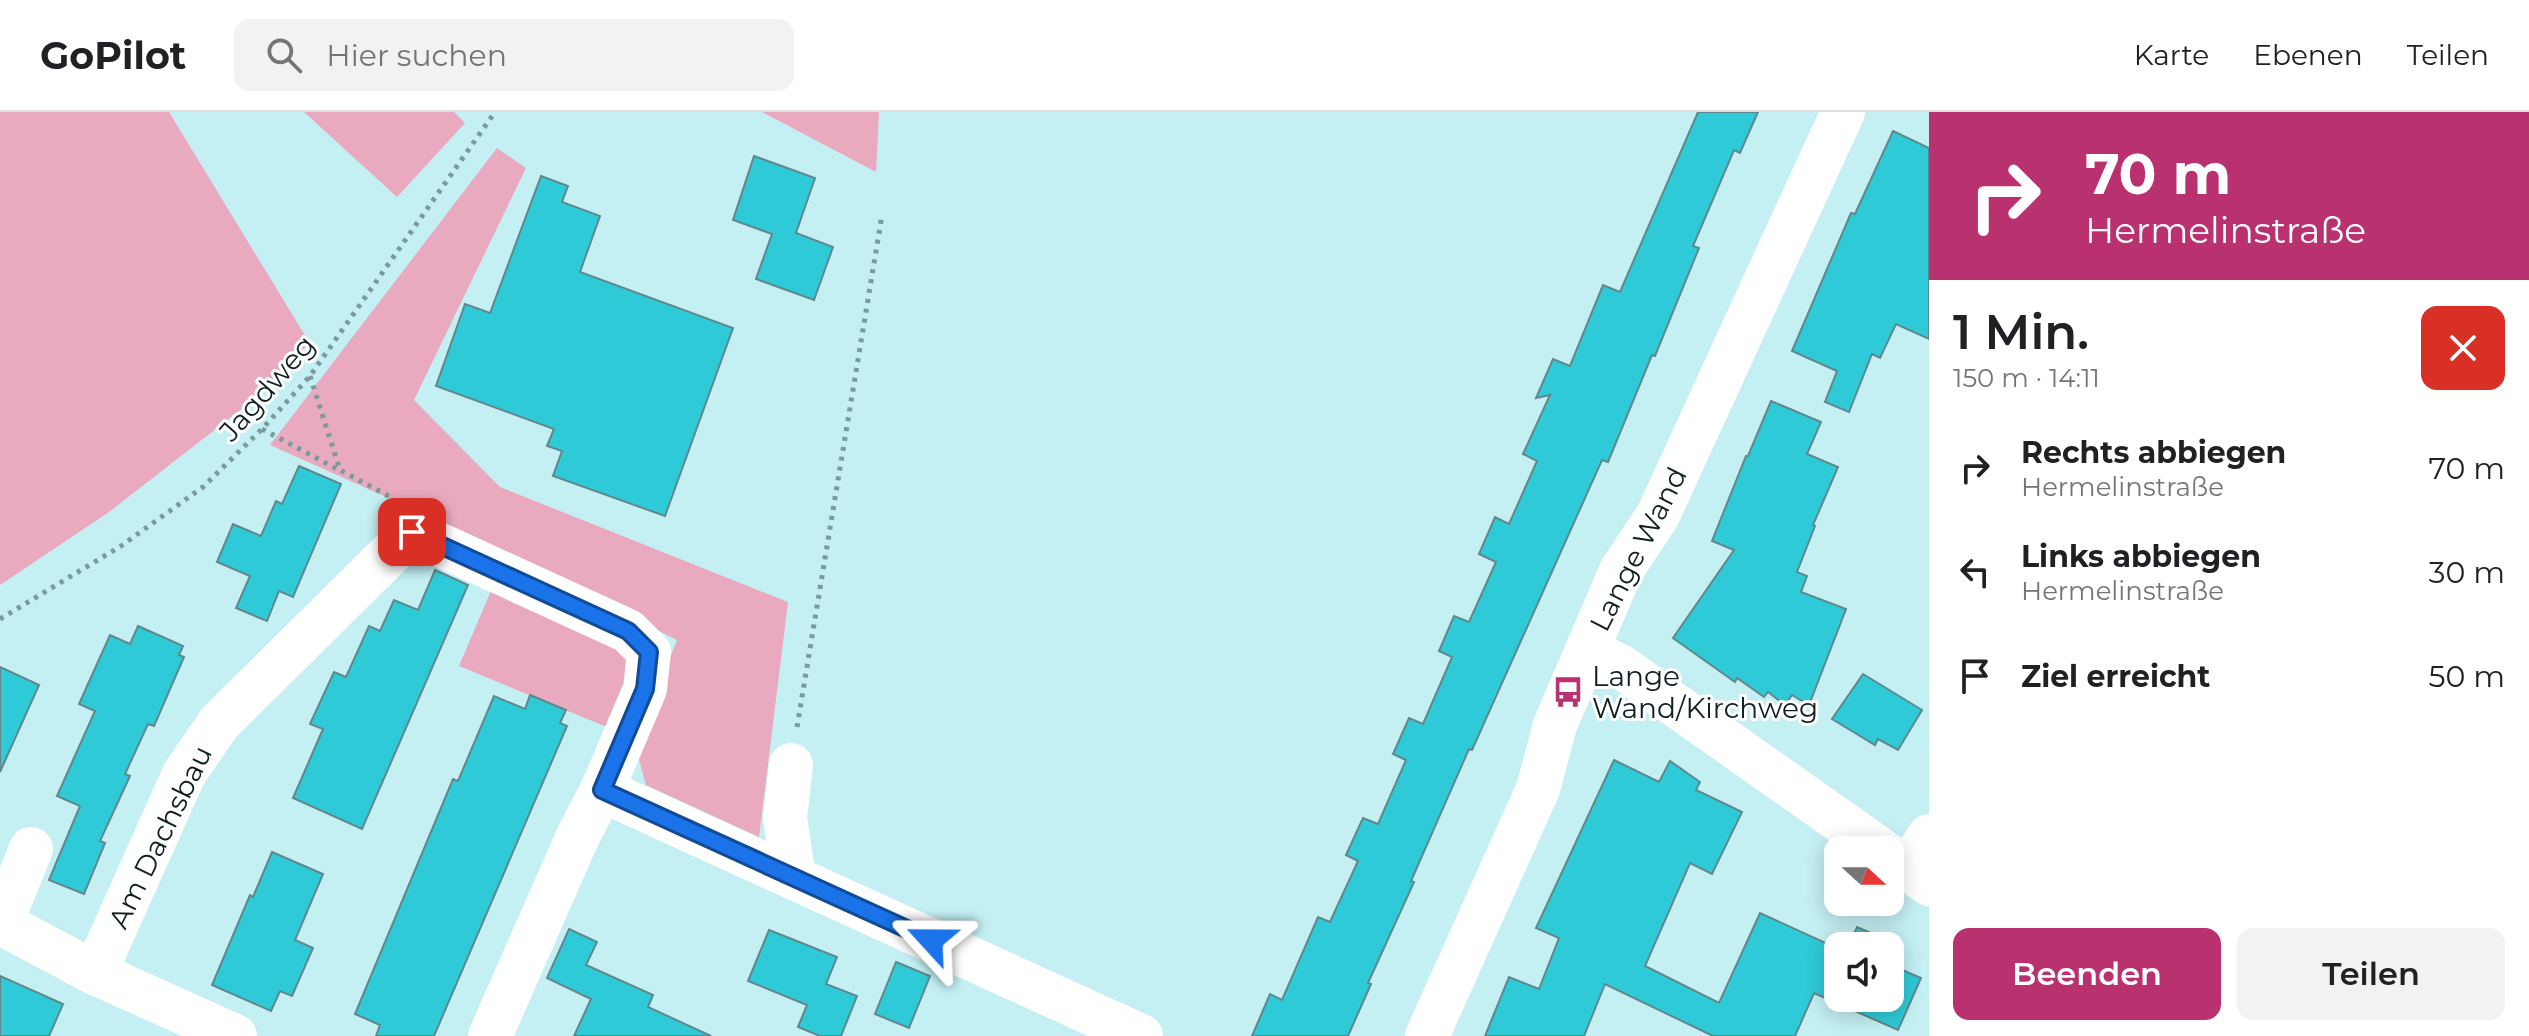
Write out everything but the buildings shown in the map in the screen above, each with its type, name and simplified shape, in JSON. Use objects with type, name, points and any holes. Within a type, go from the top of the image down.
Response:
[{"type":"street","name":"Lange Wand","points":[[1427,1036],[1538,789],[1555,725],[1621,571],[1658,515],[1843,112]]},
{"type":"street","points":[[412,532],[628,631],[649,652],[645,689],[490,1036]]},
{"type":"street","name":"Am Dachsbau","points":[[95,973],[184,774],[219,723],[412,532]]},
{"type":"street","points":[[1587,650],[1620,666],[1907,859]]},
{"type":"street","points":[[791,765],[785,818],[794,878]]},
{"type":"street","points":[[602,790],[1141,1036]]},
{"type":"street","points":[[31,849],[1,923],[95,973],[235,1036]]},
{"type":"path","name":"Jagdweg","points":[[0,619],[121,546],[203,487],[262,429],[310,376],[495,112]]},
{"type":"path","points":[[791,765],[882,215]]},
{"type":"path","points":[[310,376],[340,470]]},
{"type":"path","points":[[262,429],[419,513],[412,532]]},
{"type":"shaded area","points":[[0,112],[169,112],[309,342],[271,386],[109,512],[0,585]]},
{"type":"shaded area","points":[[304,112],[454,112],[465,123],[397,197]]},
{"type":"shaded area","points":[[762,112],[879,112],[876,172]]},
{"type":"shaded area","points":[[497,148],[526,168],[414,400],[500,487],[788,602],[759,837],[646,785],[635,745],[677,640],[424,514],[270,445]]},
{"type":"shaded area","points":[[499,572],[628,631],[626,735],[459,666]]},
{"type":"place","name":"Lange Wand/Kirchweg","points":[[1568,692]]},
{"type":"route","points":[[412,532],[628,631],[649,652],[645,689],[602,790],[931,940]]}]
